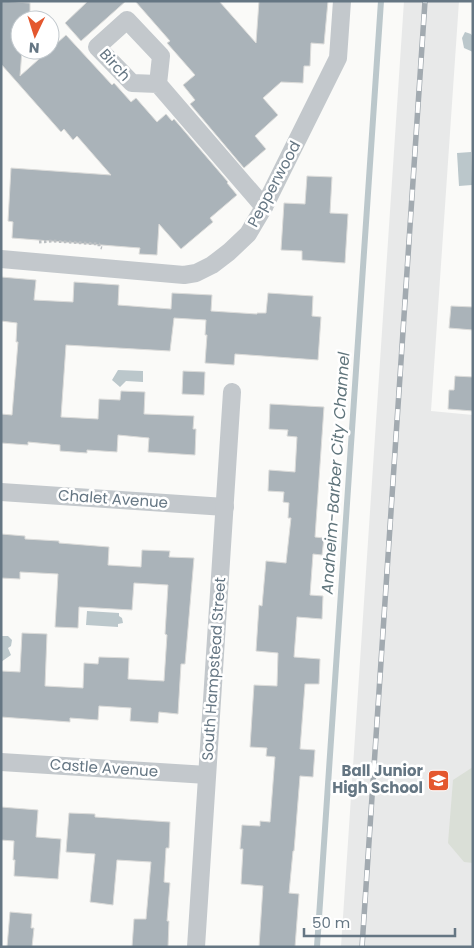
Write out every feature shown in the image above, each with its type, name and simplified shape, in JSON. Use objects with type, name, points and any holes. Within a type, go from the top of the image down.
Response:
[{"type":"street","name":"Pepperwood","points":[[1,259],[184,275],[196,273],[212,265],[248,234],[264,207],[338,58],[342,1]]},
{"type":"street","points":[[158,84],[264,207]]},
{"type":"street","name":"South Hampstead Street","points":[[196,947],[232,392]]},
{"type":"street","name":"Chalet Avenue","points":[[1,492],[225,506]]},
{"type":"street","name":"Castle Avenue","points":[[1,762],[207,775]]},
{"type":"shaded area","points":[[404,1],[459,1],[431,411],[473,415],[473,947],[341,947]]},
{"type":"shaded area","points":[[465,32],[473,37],[473,52],[464,48],[462,38]]},
{"type":"shaded area","points":[[471,152],[472,185],[459,186],[457,153]]},
{"type":"shaded area","points":[[118,370],[143,371],[143,382],[126,381],[120,387],[112,380]]},
{"type":"shaded area","points":[[87,611],[119,613],[123,623],[118,624],[118,627],[86,625]]},
{"type":"shaded area","points":[[1,636],[8,636],[12,640],[11,646],[8,648],[11,655],[1,662]]},
{"type":"shaded area","points":[[473,767],[473,863],[464,862],[448,843],[453,780]]},
{"type":"building","points":[[1,1],[30,3],[30,10],[10,10],[10,60],[21,60],[20,76],[38,60],[60,60],[60,40],[66,35],[112,85],[114,83],[131,102],[136,98],[157,122],[166,114],[172,121],[174,119],[237,195],[210,218],[213,222],[181,249],[159,224],[157,255],[139,254],[140,248],[12,238],[13,222],[8,221],[11,168],[111,175],[77,136],[73,140],[64,129],[61,132],[1,64]]},
{"type":"building","points":[[88,1],[126,1],[81,41],[65,23]]},
{"type":"building","points":[[135,1],[219,1],[256,43],[259,1],[328,1],[324,44],[311,43],[310,66],[304,66],[303,83],[281,82],[263,98],[278,115],[255,136],[266,149],[244,168],[190,104],[195,100],[183,85],[195,75],[167,43],[170,41]]},
{"type":"building","points":[[307,176],[332,177],[330,213],[348,214],[345,263],[302,260],[302,251],[281,250],[284,203],[305,204]]},
{"type":"building","points":[[1,277],[36,280],[34,300],[73,302],[74,282],[119,285],[118,305],[171,309],[172,293],[212,295],[211,311],[257,314],[266,313],[268,293],[313,296],[312,316],[321,317],[318,360],[235,354],[234,365],[205,363],[206,320],[174,318],[170,351],[66,345],[61,417],[98,419],[99,399],[120,400],[121,391],[145,392],[144,414],[194,416],[193,429],[196,429],[195,455],[148,452],[149,438],[118,435],[117,452],[87,450],[87,453],[60,451],[60,445],[28,442],[28,445],[1,443],[1,414],[12,415],[18,342],[16,342],[17,323],[1,321]]},
{"type":"building","points":[[451,306],[473,307],[473,330],[449,328]]},
{"type":"building","points":[[183,371],[205,372],[204,395],[182,394]]},
{"type":"building","points":[[455,376],[473,377],[473,411],[448,409],[449,390],[454,390]]},
{"type":"building","points":[[270,404],[324,407],[315,537],[324,538],[322,555],[313,554],[310,595],[323,596],[322,619],[297,617],[294,657],[320,659],[319,684],[305,684],[300,749],[315,750],[313,777],[300,776],[289,893],[299,894],[295,947],[259,947],[263,886],[241,884],[243,849],[240,849],[242,825],[260,826],[260,821],[270,822],[275,757],[266,756],[267,748],[250,747],[254,685],[277,686],[278,653],[256,651],[259,605],[262,606],[266,561],[286,563],[291,518],[288,518],[289,503],[283,502],[284,492],[268,491],[269,470],[295,472],[297,437],[287,436],[288,430],[269,429]]},
{"type":"building","points":[[1,534],[25,536],[25,539],[109,547],[108,565],[141,567],[142,550],[170,551],[169,557],[194,558],[185,664],[181,664],[178,714],[159,712],[158,723],[130,721],[131,708],[99,706],[98,720],[70,718],[70,722],[1,717],[1,671],[20,672],[22,633],[47,634],[45,686],[83,688],[84,663],[98,664],[99,657],[129,658],[128,679],[164,681],[168,585],[134,583],[132,610],[79,607],[78,628],[55,627],[58,574],[20,572],[20,579],[1,578]]},
{"type":"building","points":[[1,807],[38,810],[36,837],[61,839],[58,879],[14,876],[14,841],[1,840]]},
{"type":"building","points":[[69,813],[95,814],[95,817],[170,822],[169,848],[166,848],[164,882],[170,883],[167,921],[169,921],[168,947],[132,947],[134,919],[146,919],[151,862],[117,860],[113,905],[90,902],[95,854],[66,852]]},
{"type":"building","points":[[10,912],[32,914],[31,928],[34,928],[32,947],[7,947]]},
{"type":"waterway","name":"Anaheim-Barber City Channel","points":[[317,947],[381,1]]},
{"type":"railway","points":[[362,947],[425,1]]},
{"type":"place","name":"Ball Junior High School","points":[[439,780]]}]
